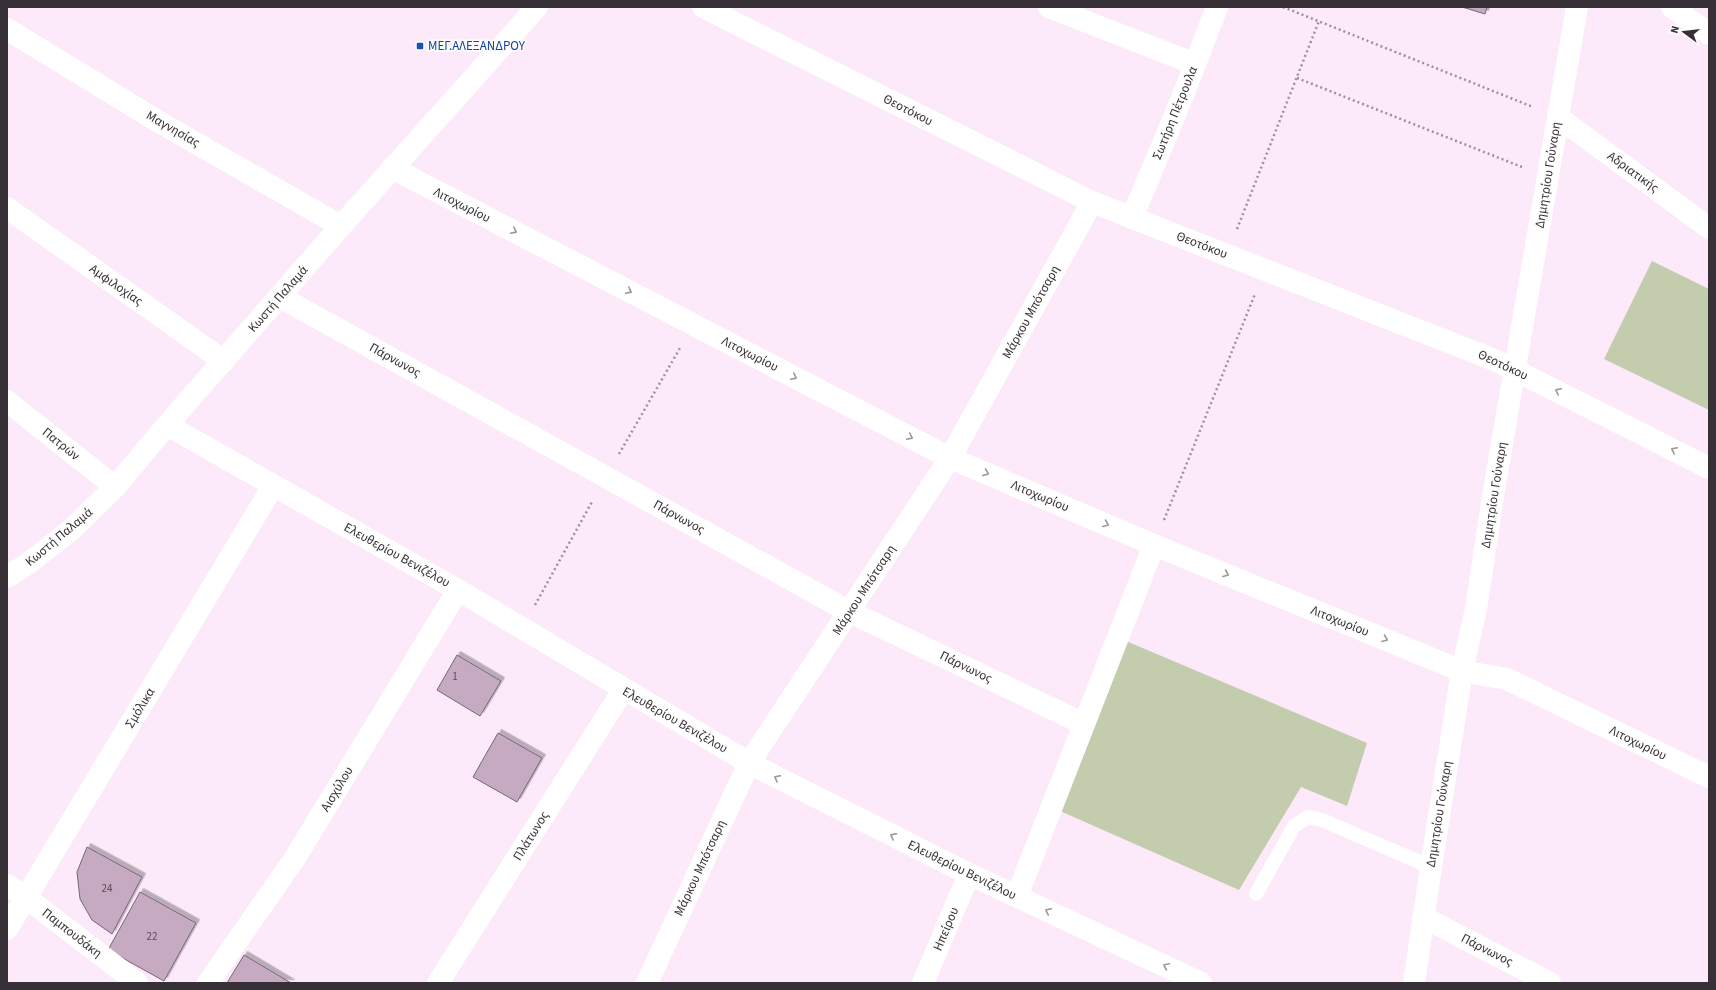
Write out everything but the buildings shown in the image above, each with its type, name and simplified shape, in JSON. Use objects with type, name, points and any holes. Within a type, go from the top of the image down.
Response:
[{"type":"street","name":"Κωστή Παλαμά","points":[[7,577],[26,565],[70,531],[115,487],[167,425],[341,226],[537,7]]},
{"type":"street","name":"Θεοτόκου","points":[[703,7],[1092,202],[1466,348],[1516,369],[1709,468]]},
{"type":"street","points":[[1049,7],[1195,64]]},
{"type":"street","name":"Σωτήρη Πέτρουλα","points":[[1132,218],[1217,7]]},
{"type":"street","name":"Δημητρίου Γούναρη","points":[[1414,983],[1462,671],[1476,609],[1577,7]]},
{"type":"street","points":[[1672,7],[1709,34]]},
{"type":"street","name":"Μαγνησίας","points":[[7,29],[159,122],[341,226]]},
{"type":"street","name":"Αδριατικής","points":[[1558,116],[1709,228]]},
{"type":"street","name":"Λιτοχωρίου","points":[[392,168],[950,458],[1154,545],[1462,671],[1507,679],[1709,777]]},
{"type":"street","name":"Μάρκου Μπότσαρη","points":[[647,983],[749,764],[950,458],[1092,202]]},
{"type":"street","name":"Αμφιλοχίας","points":[[7,208],[224,361]]},
{"type":"street","name":"Πάρνωνος","points":[[280,297],[850,612],[1084,724]]},
{"type":"street","name":"Πατρών","points":[[7,400],[115,487]]},
{"type":"street","name":"Ελευθερίου Βενιζέλου","points":[[167,425],[458,590],[749,764],[969,874],[1201,983]]},
{"type":"street","name":"Σμόλικα","points":[[7,929],[273,486]]},
{"type":"street","points":[[1017,896],[1154,545]]},
{"type":"street","name":"Αισχύλου","points":[[208,983],[294,858],[458,590]]},
{"type":"street","name":"Πλάτωνος","points":[[438,983],[623,690]]},
{"type":"street","name":"Ηπείρου","points":[[923,983],[969,874]]},
{"type":"street","name":"Παμπουδάκη","points":[[7,885],[27,898],[136,983]]},
{"type":"street","name":"Πάρνωνος","points":[[1423,917],[1550,983]]},
{"type":"lane","points":[[1256,894],[1294,826],[1308,817],[1322,820],[1431,867]]},
{"type":"path","points":[[1283,7],[1558,116]]},
{"type":"path","points":[[1227,255],[1319,22]]},
{"type":"path","points":[[1297,78],[1548,178]]},
{"type":"path","points":[[1154,545],[1265,270]]},
{"type":"green space","points":[[1652,261],[1709,289],[1709,410],[1604,359]]},
{"type":"green space","points":[[1126,641],[1367,743],[1347,806],[1301,787],[1239,890],[1060,811]]},
{"type":"place","name":"ΜΕΓ.ΑΛΕΞΑΝΔΡΟΥ","points":[[420,46]]}]
